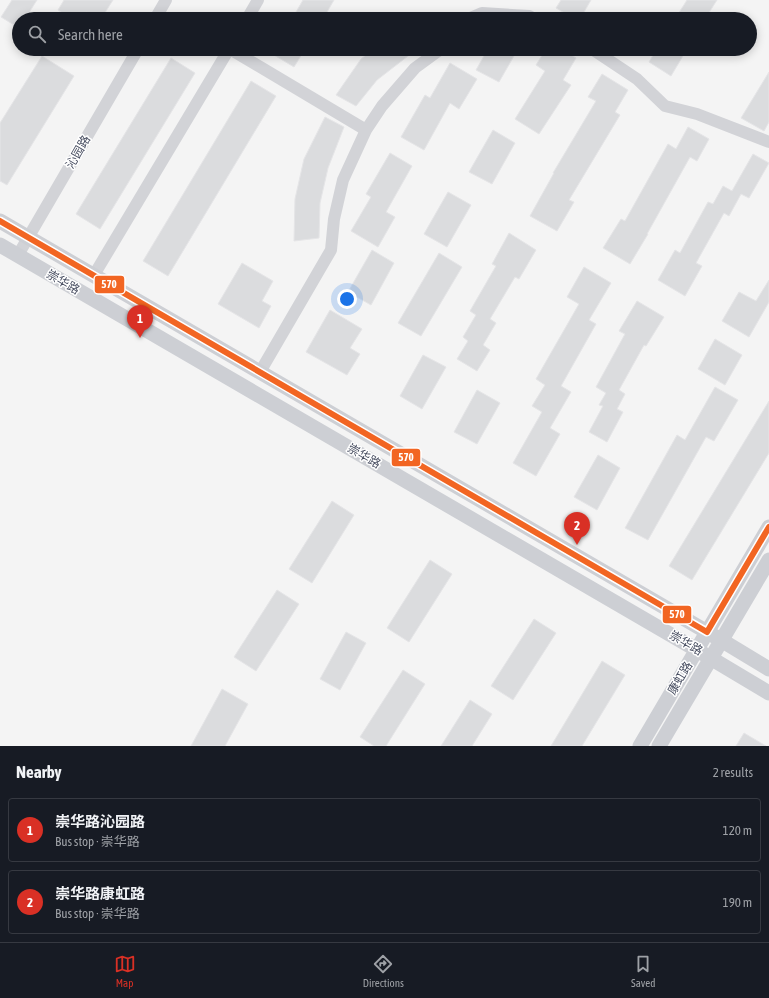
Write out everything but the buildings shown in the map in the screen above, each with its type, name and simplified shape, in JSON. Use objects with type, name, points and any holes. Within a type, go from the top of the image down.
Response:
[{"type":"main road","name":"崇华路","points":[[0,221],[769,669]]},
{"type":"main road","name":"崇华路","points":[[0,245],[769,693]]},
{"type":"main road","name":"康虹路","points":[[640,746],[769,527]]},
{"type":"main road","name":"康虹路","points":[[659,746],[769,560]]},
{"type":"street","points":[[159,12],[166,0]]},
{"type":"street","points":[[251,12],[258,0]]},
{"type":"street","name":"沁园路","points":[[18,255],[134,56]]},
{"type":"street","points":[[94,275],[225,56]]},
{"type":"street","points":[[241,56],[366,130]]},
{"type":"street","points":[[260,372],[331,250],[334,219],[344,180],[366,130],[382,106],[416,68],[432,56]]},
{"type":"street","points":[[602,56],[637,79],[666,106],[697,114],[769,142]]},
{"type":"transit line","name":"570","points":[[0,221],[707,632],[769,527]]},
{"type":"place","name":"崇华路沁园路","points":[[140,338]]},
{"type":"place","name":"崇华路康虹路","points":[[577,545]]}]
